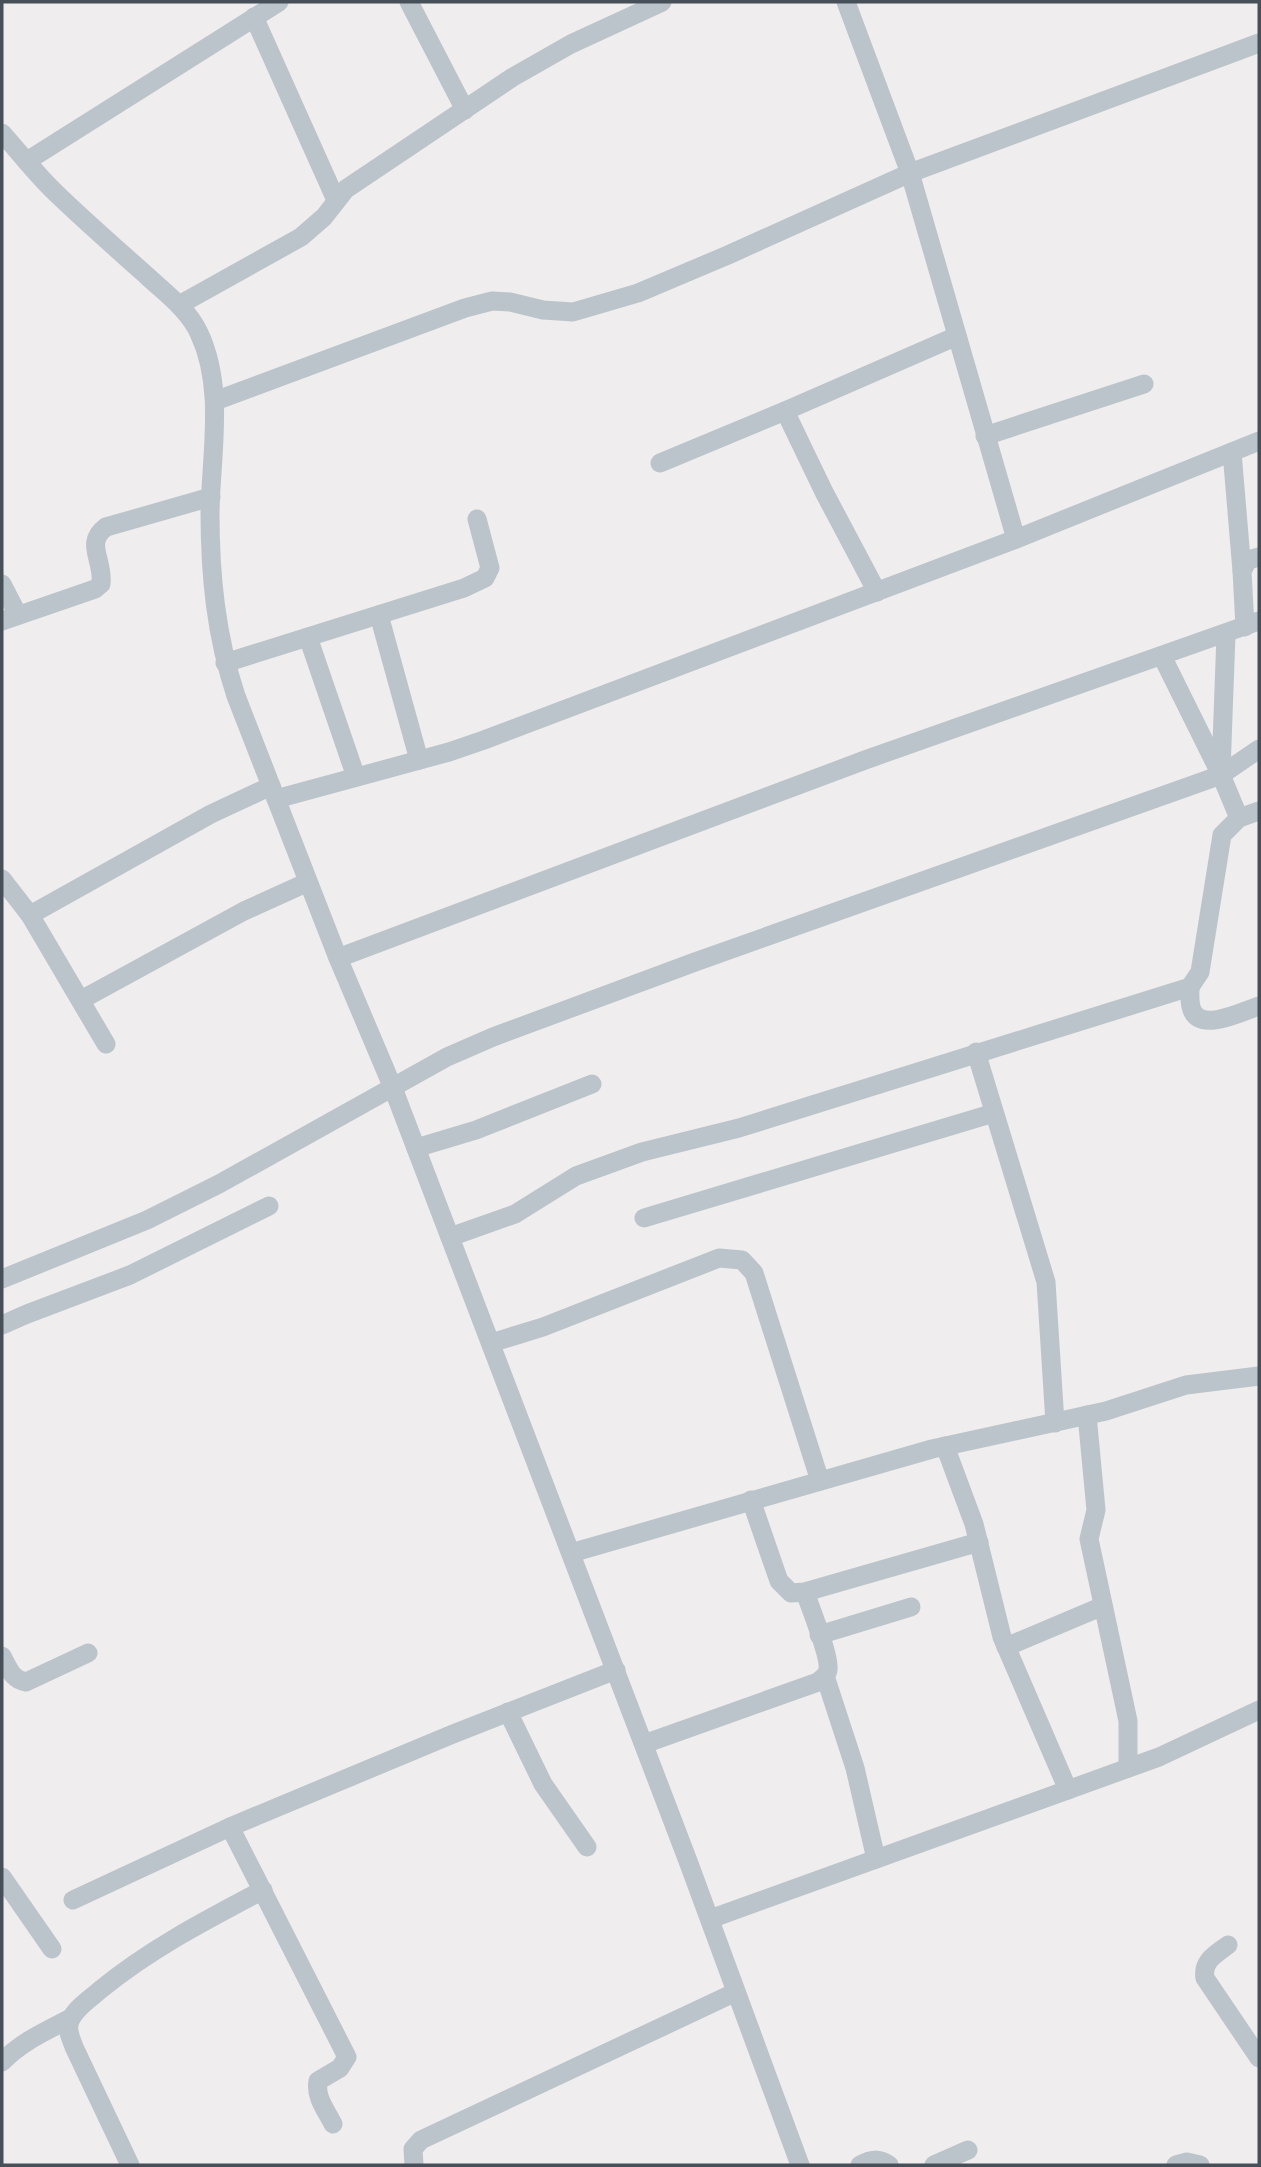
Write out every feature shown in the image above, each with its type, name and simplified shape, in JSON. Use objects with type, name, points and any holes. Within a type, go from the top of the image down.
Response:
[{"type":"street","points":[[27,161],[279,2]]},
{"type":"street","points":[[409,2],[465,110]]},
{"type":"street","points":[[178,305],[301,237],[324,217],[336,200],[360,178],[513,77],[571,44],[662,2]]},
{"type":"street","points":[[846,2],[910,173],[1016,539]]},
{"type":"street","points":[[254,17],[336,200]]},
{"type":"street","points":[[215,401],[465,308],[492,301],[573,312],[638,293],[728,256],[910,173],[1259,43]]},
{"type":"street","points":[[2,133],[56,194],[178,305],[199,333],[207,355],[215,401],[211,570],[216,619],[225,663],[308,882],[416,1147],[644,1744],[800,2165]]},
{"type":"street","points":[[660,463],[957,336]]},
{"type":"street","points":[[985,436],[1144,384]]},
{"type":"street","points":[[785,411],[877,593]]},
{"type":"street","points":[[30,915],[211,814],[273,792],[356,777],[484,740],[877,593],[1259,441]]},
{"type":"street","points":[[338,958],[865,760],[1252,624],[1242,571],[1232,452]]},
{"type":"street","points":[[2,584],[10,618],[94,589],[102,584],[103,572],[94,541],[97,534],[106,527],[211,497]]},
{"type":"street","points":[[225,663],[464,588],[485,578],[490,568],[477,519]]},
{"type":"street","points":[[1242,571],[1248,560],[1259,557]]},
{"type":"street","points":[[379,615],[419,760]]},
{"type":"street","points":[[1221,775],[1226,634]]},
{"type":"street","points":[[308,637],[356,777]]},
{"type":"street","points":[[1162,656],[1221,775],[1239,818]]},
{"type":"street","points":[[2,1279],[148,1220],[219,1184],[447,1057],[493,1037],[695,962],[1221,775],[1259,749]]},
{"type":"street","points":[[1259,811],[1239,818],[1222,835],[1200,972],[1190,987],[1192,1012],[1200,1019],[1221,1019],[1259,1006]]},
{"type":"street","points":[[2,879],[30,915],[106,1044]]},
{"type":"street","points":[[81,1000],[244,911],[308,882]]},
{"type":"street","points":[[450,1237],[515,1214],[576,1176],[617,1161],[739,1128],[1190,987]]},
{"type":"street","points":[[976,1052],[1046,1282],[1055,1423]]},
{"type":"street","points":[[416,1147],[468,1133],[592,1084]]},
{"type":"street","points":[[644,1217],[994,1113]]},
{"type":"street","points":[[2,1325],[130,1275],[269,1206]]},
{"type":"street","points":[[491,1343],[543,1327],[719,1258],[742,1261],[754,1273],[820,1480]]},
{"type":"street","points":[[571,1553],[945,1446],[1106,1411],[1186,1385],[1259,1376]]},
{"type":"street","points":[[1087,1415],[1096,1510],[1089,1539],[1128,1721],[1128,1768]]},
{"type":"street","points":[[945,1446],[978,1542],[1006,1647],[1068,1790]]},
{"type":"street","points":[[751,1500],[779,1581],[791,1593],[805,1592],[978,1542]]},
{"type":"street","points":[[644,1744],[818,1682],[825,1676],[828,1668],[805,1592]]},
{"type":"street","points":[[1006,1647],[1103,1606]]},
{"type":"street","points":[[819,1635],[911,1607]]},
{"type":"street","points":[[2,1656],[13,1675],[10,1686],[26,1682],[88,1653]]},
{"type":"street","points":[[73,1900],[230,1827],[615,1670]]},
{"type":"street","points":[[825,1676],[855,1768],[876,1860]]},
{"type":"street","points":[[710,1919],[1159,1757],[1259,1710]]},
{"type":"street","points":[[508,1712],[543,1784],[587,1847]]},
{"type":"street","points":[[230,1827],[347,2057],[340,2068],[318,2081],[319,2098],[333,2124]]},
{"type":"street","points":[[2,1877],[52,1949]]},
{"type":"street","points":[[130,2165],[74,2047],[68,2027],[71,2018],[108,1984],[155,1949],[262,1890]]},
{"type":"street","points":[[1228,1945],[1207,1962],[1204,1969],[1205,1978],[1259,2058]]},
{"type":"street","points":[[414,2165],[412,2149],[421,2140],[736,1992]]},
{"type":"street","points":[[2,2062],[33,2038],[71,2018]]},
{"type":"street","points":[[934,2165],[968,2150]]},
{"type":"street","points":[[860,2165],[869,2160],[878,2160],[889,2165]]},
{"type":"street","points":[[1176,2165],[1187,2162],[1200,2165]]}]
